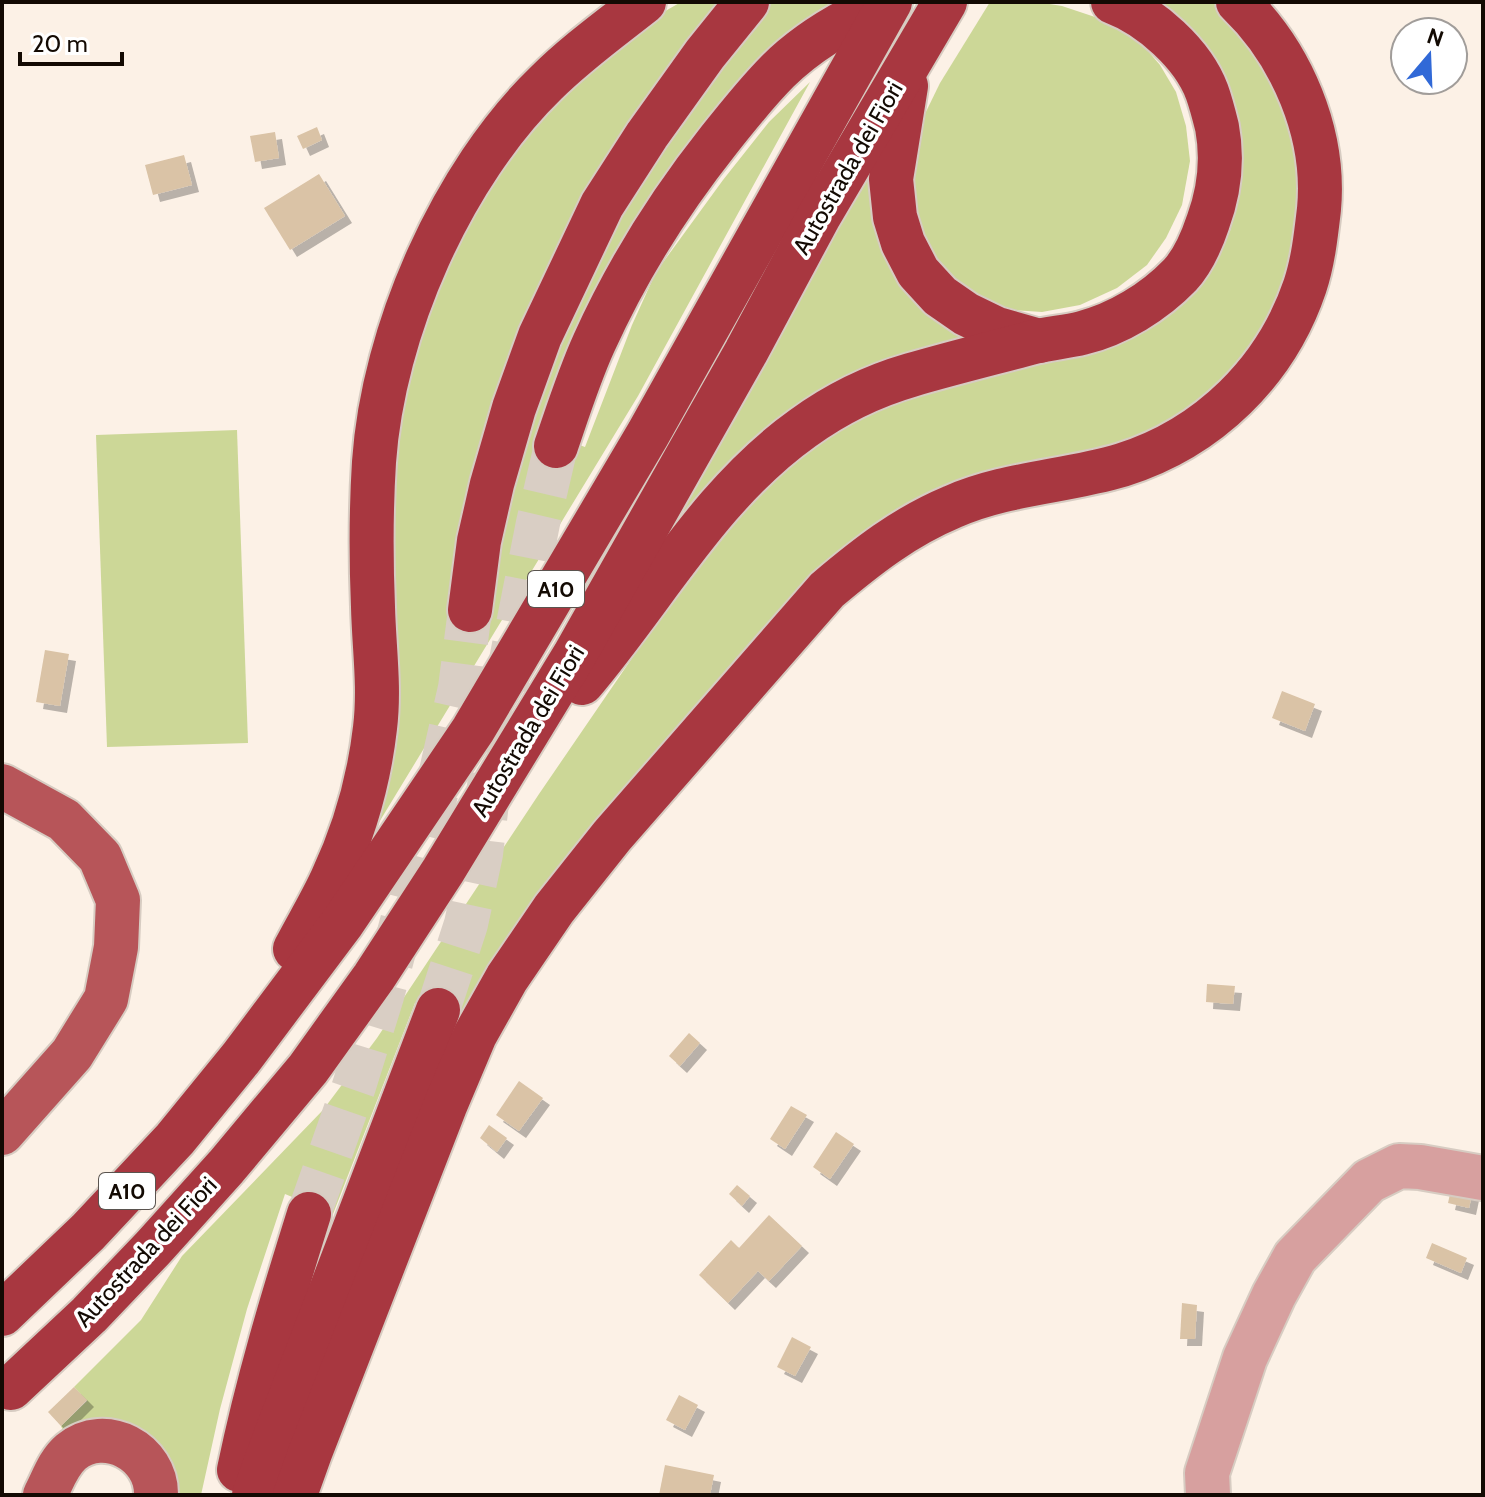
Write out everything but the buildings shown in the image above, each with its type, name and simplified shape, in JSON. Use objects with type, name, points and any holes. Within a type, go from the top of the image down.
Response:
[{"type":"highway","points":[[241,1058],[332,879],[362,796],[375,728],[378,679],[373,609],[374,459],[384,388],[403,320],[425,263],[457,199],[503,131],[545,83],[644,2]]},
{"type":"highway","points":[[470,610],[479,541],[492,484],[514,408],[562,287],[602,205],[647,135],[747,2]]},
{"type":"highway","points":[[556,446],[593,345],[626,278],[695,170],[780,69],[847,19],[888,2]]},
{"type":"highway","name":"Autostrada dei Fiori","points":[[2,1314],[88,1232],[175,1139],[241,1058],[343,922],[473,730],[648,434],[888,2]]},
{"type":"highway","name":"Autostrada dei Fiori","points":[[11,1388],[89,1315],[226,1167],[308,1069],[374,977],[517,751],[596,617],[819,216],[945,2]]},
{"type":"highway","points":[[517,751],[614,646],[691,539],[761,460],[804,427],[855,396],[908,375],[1039,341],[1084,333],[1117,320],[1152,300],[1182,273],[1203,238],[1213,208],[1221,167],[1217,129],[1207,91],[1187,58],[1160,30],[1113,2]]},
{"type":"highway","points":[[295,1495],[475,1035],[507,978],[554,909],[612,836],[827,590],[866,557],[907,528],[953,506],[1005,488],[1120,465],[1153,453],[1192,432],[1226,407],[1258,374],[1284,334],[1305,286],[1316,240],[1320,192],[1316,153],[1305,104],[1285,61],[1250,13],[1238,2]]},
{"type":"highway","points":[[910,61],[891,179],[895,217],[903,243],[918,272],[940,296],[966,314],[997,329],[1039,341]]},
{"type":"highway","points":[[254,1495],[438,1010]]},
{"type":"highway","points":[[234,1495],[253,1403],[309,1214]]},
{"type":"main road","points":[[2,786],[64,820],[100,857],[118,900],[116,947],[106,999],[72,1054],[2,1133]]},
{"type":"main road","points":[[45,1495],[59,1464],[72,1451],[88,1443],[106,1441],[124,1445],[139,1455],[151,1469],[156,1495]]},
{"type":"street","points":[[1208,1495],[1207,1473],[1245,1358],[1295,1257],[1369,1181],[1399,1166],[1483,1178]]},
{"type":"green space","points":[[681,2],[725,2],[634,121],[585,201],[546,277],[512,364],[482,455],[462,529],[449,605],[487,610],[511,475],[523,431],[565,313],[610,221],[675,125],[769,2],[832,2],[760,57],[702,124],[660,181],[619,248],[576,336],[539,430],[585,447],[656,272],[769,122],[810,82],[638,396],[378,824],[395,718],[391,456],[399,405],[428,299],[460,227],[526,129],[601,58],[655,17]]},
{"type":"green space","points":[[990,2],[1037,2],[1062,6],[1116,24],[1136,37],[1160,65],[1176,92],[1186,126],[1190,161],[1182,205],[1166,238],[1147,265],[1117,288],[1080,305],[1042,312],[1011,310],[984,301],[958,282],[938,260],[920,231],[909,202],[920,124],[940,83]]},
{"type":"green space","points":[[1161,2],[1220,2],[1263,53],[1306,171],[1288,292],[1215,395],[1135,444],[929,495],[461,1020],[415,1003],[333,1214],[285,1194],[247,1309],[201,1495],[170,1495],[168,1457],[154,1438],[133,1426],[121,1421],[97,1419],[83,1422],[64,1433],[61,1426],[87,1401],[74,1387],[141,1320],[182,1256],[323,1110],[377,1038],[704,553],[755,492],[818,436],[919,387],[1111,347],[1151,326],[1209,269],[1230,231],[1241,160],[1185,23]]},
{"type":"green space","points":[[869,173],[876,175],[981,340],[688,512],[683,510]]},
{"type":"green space","points":[[237,430],[248,743],[107,747],[96,435]]},
{"type":"tunnel","points":[[438,1010],[466,924],[481,854],[493,752],[556,446]]},
{"type":"tunnel","points":[[309,1214],[382,996],[435,798],[460,688],[470,610]]}]
